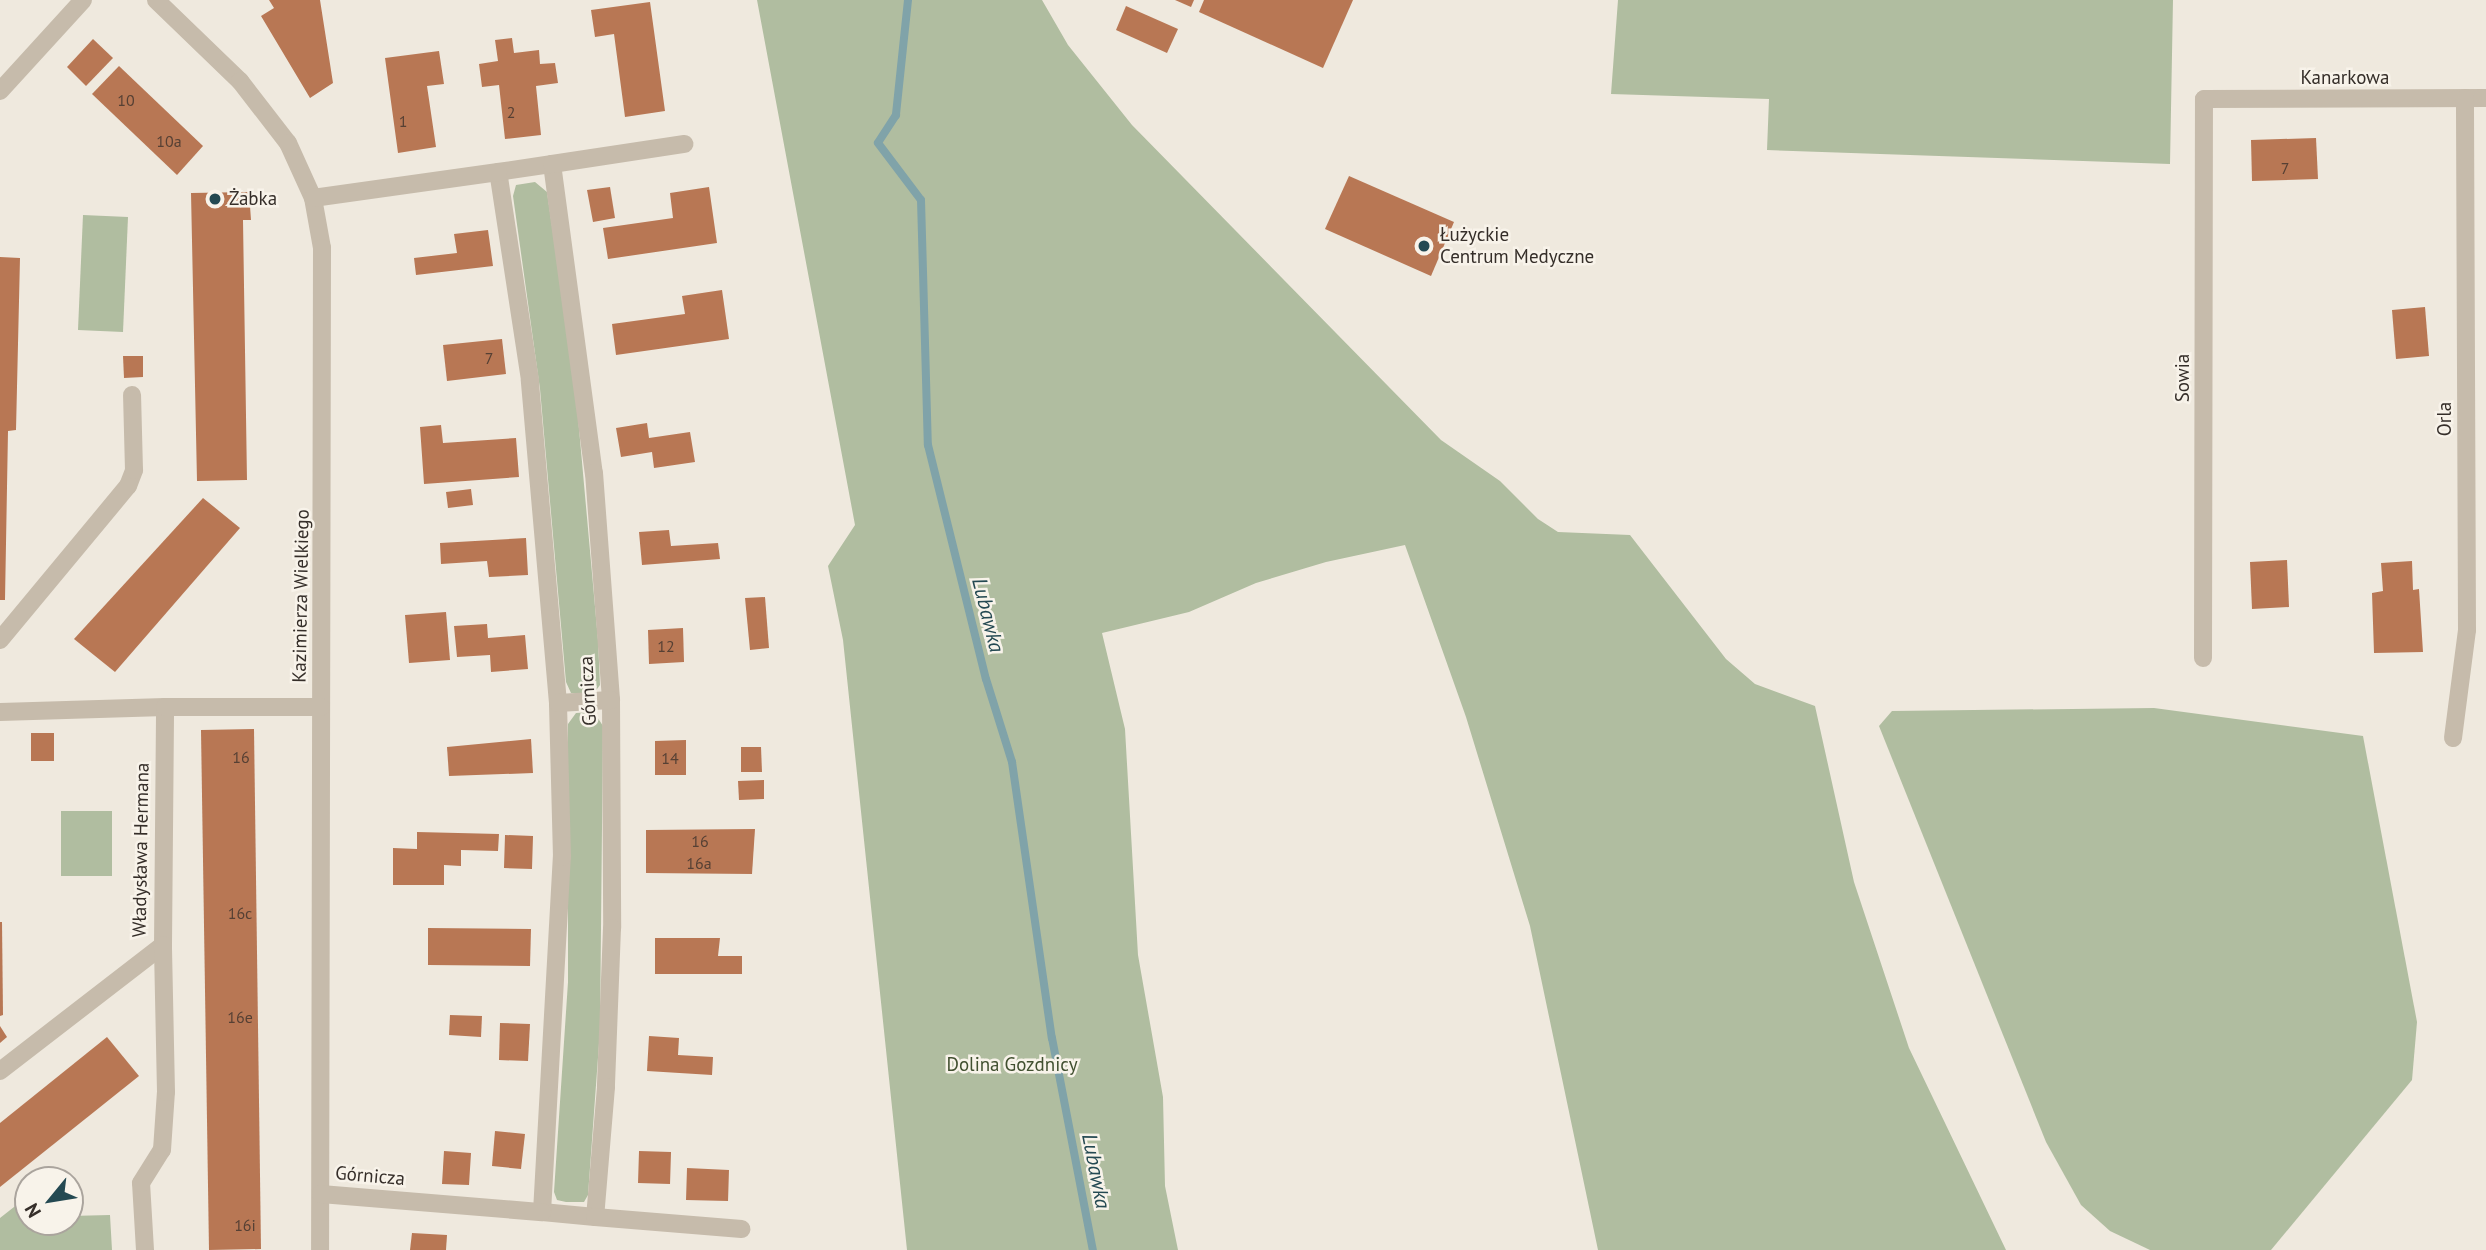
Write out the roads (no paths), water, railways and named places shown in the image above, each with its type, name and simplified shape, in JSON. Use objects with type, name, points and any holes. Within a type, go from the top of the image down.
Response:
[{"type":"street","points":[[0,90],[83,0]]},
{"type":"street","name":"Kazimierza Wielkiego","points":[[156,0],[240,80],[266,111],[288,144],[313,198],[323,286],[320,1250]]},
{"type":"street","name":"Orla","points":[[2453,738],[2467,630],[2465,98]]},
{"type":"street","name":"Kanarkowa","points":[[2204,99],[2486,98]]},
{"type":"street","name":"Sowia","points":[[2203,658],[2204,99]]},
{"type":"street","points":[[313,198],[685,144]]},
{"type":"street","name":"Górnicza","points":[[552,164],[594,473],[611,701],[612,928],[606,1087],[595,1217]]},
{"type":"street","name":"Górnicza","points":[[498,172],[530,380],[558,703],[561,884],[542,1212]]},
{"type":"street","points":[[0,640],[128,486],[134,470],[132,395]]},
{"type":"street","points":[[558,703],[611,701]]},
{"type":"street","points":[[0,712],[165,707],[321,707]]},
{"type":"street","name":"Władysława Hermana","points":[[0,1071],[163,945],[165,707]]},
{"type":"street","points":[[145,1250],[141,1183],[162,1150],[166,1092],[163,945]]},
{"type":"street","name":"Górnicza","points":[[321,1194],[742,1229]]},
{"type":"waterway","name":"Lubawka","points":[[908,0],[896,115],[878,143],[921,200],[928,445],[986,679],[1012,762],[1052,1038],[1093,1250]]},
{"type":"place","name":"Żabka","points":[[215,199]]},
{"type":"place","name":"Łużyckie Centrum Medyczne","points":[[1424,246]]},
{"type":"park label","name":"Dolina Gozdnicy","points":[[1012,1065]]}]
